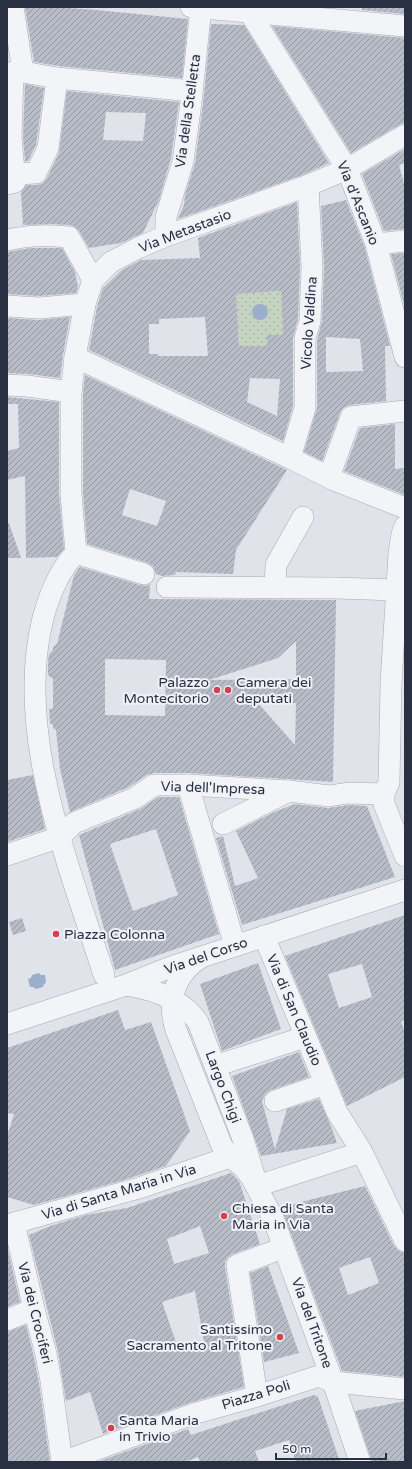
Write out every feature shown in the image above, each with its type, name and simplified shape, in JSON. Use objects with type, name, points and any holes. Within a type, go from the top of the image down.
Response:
[{"type":"street","points":[[13,7],[23,72]]},
{"type":"street","points":[[198,7],[250,13],[284,11],[405,26]]},
{"type":"street","name":"Via della Stelletta","points":[[166,236],[166,217],[183,161],[192,91],[198,7]]},
{"type":"street","name":"Via d'Ascanio","points":[[250,13],[347,169],[376,244],[404,348]]},
{"type":"street","points":[[58,78],[48,148],[36,173],[12,178],[11,137],[13,72],[23,72],[58,78],[192,91]]},
{"type":"street","name":"Via Metastasio","points":[[73,556],[71,494],[71,392],[75,357],[85,304],[94,280],[102,270],[112,262],[138,248],[166,236],[308,185],[347,169],[405,135]]},
{"type":"street","name":"Vicolo Valdina","points":[[290,458],[305,408],[305,338],[310,321],[312,267],[308,185]]},
{"type":"street","points":[[16,238],[40,235],[69,237],[94,280]]},
{"type":"street","points":[[376,244],[405,242]]},
{"type":"street","points":[[7,306],[40,308],[85,304]]},
{"type":"street","points":[[75,357],[332,479],[405,508]]},
{"type":"street","points":[[7,385],[71,392]]},
{"type":"street","points":[[332,479],[351,417],[405,411]]},
{"type":"street","points":[[275,587],[276,565],[303,517]]},
{"type":"street","points":[[405,526],[399,553],[399,582],[391,684],[393,785],[384,804],[405,856]]},
{"type":"street","points":[[104,975],[63,826],[42,763],[36,718],[34,683],[40,633],[45,612],[54,588],[73,556],[144,574]]},
{"type":"street","points":[[167,586],[336,588],[399,582]]},
{"type":"street","name":"Via dell'Impresa","points":[[63,826],[135,798],[154,785],[188,785],[289,791],[329,796],[393,785]]},
{"type":"street","points":[[188,785],[235,946]]},
{"type":"street","name":"Via dell'Impresa","points":[[223,824],[289,791]]},
{"type":"street","points":[[7,855],[63,826]]},
{"type":"street","name":"Via del Corso","points":[[7,1024],[126,985],[168,968],[405,890]]},
{"type":"street","name":"Via di San Claudio","points":[[264,936],[337,1112],[362,1152],[405,1241]]},
{"type":"street","name":"Largo Chigi","points":[[200,958],[191,963],[182,973],[176,985],[173,999],[172,1017],[178,1036],[222,1146],[230,1157]]},
{"type":"street","name":"Largo Chigi","points":[[126,985],[155,991],[173,999],[186,1009],[198,1022],[243,1139],[257,1186]]},
{"type":"street","points":[[215,1066],[305,1037]]},
{"type":"street","name":"Via di San Claudio","points":[[274,1101],[325,1084]]},
{"type":"street","points":[[257,1186],[362,1152]]},
{"type":"street","name":"Via del Tritone","points":[[230,1157],[243,1167],[257,1186],[273,1218],[326,1379],[349,1462]]},
{"type":"street","name":"Via di Santa Maria in Via","points":[[11,1224],[139,1188],[230,1157]]},
{"type":"street","name":"Via del Tritone","points":[[257,1186],[275,1251],[360,1462]]},
{"type":"street","name":"Via dei Crociferi","points":[[11,1224],[46,1354],[56,1404],[62,1462]]},
{"type":"street","points":[[257,1396],[237,1265],[275,1251]]},
{"type":"street","points":[[7,1320],[34,1309]]},
{"type":"street","points":[[326,1379],[405,1389]]},
{"type":"street","name":"Piazza Poli","points":[[62,1462],[193,1414],[326,1379]]},
{"type":"green space","points":[[281,291],[283,335],[267,335],[267,346],[239,346],[236,294]]},
{"type":"water","points":[[257,304],[263,304],[268,309],[266,318],[263,320],[257,320],[252,315],[252,309]]},
{"type":"water","points":[[39,973],[41,975],[45,975],[46,983],[43,987],[36,989],[30,987],[28,979],[31,978],[32,975]]},
{"type":"building","points":[[25,7],[54,7],[96,10],[188,19],[182,78],[59,66],[34,62]]},
{"type":"building","points":[[362,7],[405,7],[405,14],[362,10]]},
{"type":"building","points":[[211,24],[244,25],[329,163],[300,176],[178,219],[184,205],[185,195],[195,163],[203,104]]},
{"type":"building","points":[[272,26],[405,38],[405,123],[351,153]]},
{"type":"building","points":[[25,84],[44,88],[36,145],[28,161],[25,161],[23,137]]},
{"type":"building","points":[[67,91],[179,102],[171,158],[159,200],[143,233],[121,243],[89,248],[79,231],[70,225],[23,225],[21,192],[26,185],[37,185],[43,183],[59,153]],"holes":[[[106,112],[146,113],[143,141],[103,140]]]},
{"type":"building","points":[[405,149],[405,163],[399,165],[405,187],[405,229],[384,231],[362,174]]},
{"type":"building","points":[[346,200],[365,248],[390,346],[385,346],[386,401],[350,405],[343,408],[322,461],[304,452],[317,408],[317,340],[322,321],[324,267],[321,206]],"holes":[[[326,337],[360,339],[363,371],[326,372]]]},
{"type":"building","points":[[297,202],[300,267],[298,319],[293,338],[293,406],[283,441],[89,350],[97,307],[103,288],[122,270],[141,260],[200,258],[198,238]],"holes":[[[281,291],[283,335],[267,335],[267,346],[239,346],[236,294]],[[205,317],[208,356],[158,356],[158,354],[149,354],[149,324],[159,324],[159,319]],[[250,378],[280,379],[277,416],[247,402]]]},
{"type":"building","points":[[31,248],[62,248],[75,272],[78,287],[76,293],[39,296],[7,294],[7,252]]},
{"type":"building","points":[[405,253],[405,309],[391,254]]},
{"type":"building","points":[[70,317],[60,378],[7,373],[7,318],[38,320]]},
{"type":"building","points":[[85,375],[287,470],[236,550],[233,574],[176,572],[175,575],[162,576],[156,574],[153,566],[148,563],[87,544],[83,493],[83,393]],"holes":[[[130,489],[166,501],[157,526],[122,515]]]},
{"type":"building","points":[[7,397],[59,402],[59,494],[64,549],[57,557],[26,558],[25,476],[7,480],[7,451],[19,448],[18,404],[7,404]]},
{"type":"building","points":[[395,424],[395,469],[405,468],[405,495],[344,471],[360,428]]},
{"type":"building","points":[[9,523],[21,558],[7,558],[7,524]]},
{"type":"building","name":"Palazzo Montecitorio","points":[[80,567],[140,585],[146,586],[150,584],[149,599],[336,600],[333,782],[189,773],[154,773],[147,775],[129,787],[70,812],[60,769],[56,730],[50,723],[49,709],[53,709],[53,679],[48,675],[48,663],[49,654],[53,650],[53,647],[57,644],[74,575]],"holes":[[[296,641],[296,679],[209,680],[278,658]],[[105,659],[166,660],[165,716],[105,715]],[[258,703],[296,703],[295,745]]]},
{"type":"building","points":[[33,775],[45,829],[7,842],[7,780]]},
{"type":"building","points":[[158,797],[179,797],[219,934],[115,970],[79,835],[140,809]],"holes":[[[156,829],[178,895],[133,911],[110,844]]]},
{"type":"building","points":[[295,804],[328,808],[349,805],[367,806],[395,877],[242,925],[216,838],[223,836],[235,886],[258,878],[236,831],[274,812]]},
{"type":"building","points":[[405,915],[405,1020],[401,1021],[405,1033],[405,1077],[347,1106],[285,956]],"holes":[[[362,964],[372,997],[339,1008],[328,974]]]},
{"type":"building","points":[[22,918],[26,931],[13,935],[9,922]]},
{"type":"building","points":[[258,963],[281,1029],[222,1051],[200,984]]},
{"type":"building","points":[[118,1010],[125,1030],[151,1022],[190,1131],[166,1166],[124,1180],[34,1205],[7,1197],[7,1136],[14,1114],[7,1113],[7,1048]]},
{"type":"building","points":[[299,1052],[309,1077],[271,1090],[266,1093],[262,1101],[275,1149],[287,1109],[319,1099],[337,1143],[261,1156],[232,1076]]},
{"type":"building","points":[[231,1173],[239,1181],[260,1244],[233,1254],[228,1257],[225,1262],[244,1387],[189,1403],[103,1434],[90,1392],[66,1401],[58,1352],[29,1235],[50,1226],[86,1215],[127,1208]],"holes":[[[200,1226],[209,1253],[174,1264],[167,1239]],[[195,1291],[204,1342],[178,1348],[162,1302]]]},
{"type":"building","points":[[365,1186],[394,1246],[399,1251],[405,1253],[405,1377],[342,1371],[281,1207]],"holes":[[[370,1257],[379,1283],[348,1295],[339,1268]]]},
{"type":"building","points":[[7,1246],[20,1302],[7,1307]]},
{"type":"building","points":[[268,1266],[299,1353],[264,1362],[250,1273]]},
{"type":"building","points":[[26,1325],[39,1383],[50,1462],[7,1462],[7,1332]]},
{"type":"building","points":[[314,1395],[318,1397],[340,1462],[296,1462],[289,1440],[255,1451],[259,1462],[200,1462],[198,1457],[185,1462],[97,1462],[188,1429],[191,1435]]},
{"type":"building","points":[[405,1401],[405,1462],[372,1462],[355,1411]]},
{"type":"place","name":"Palazzo Montecitorio","points":[[217,690]]},
{"type":"place","name":"Camera dei deputati","points":[[228,690]]},
{"type":"place","name":"Piazza Colonna","points":[[56,934]]},
{"type":"place","name":"Chiesa di Santa Maria in Via","points":[[224,1216]]},
{"type":"place","name":"Santissimo Sacramento al Tritone","points":[[280,1337]]},
{"type":"place","name":"Santa Maria in Trivio","points":[[111,1428]]}]
